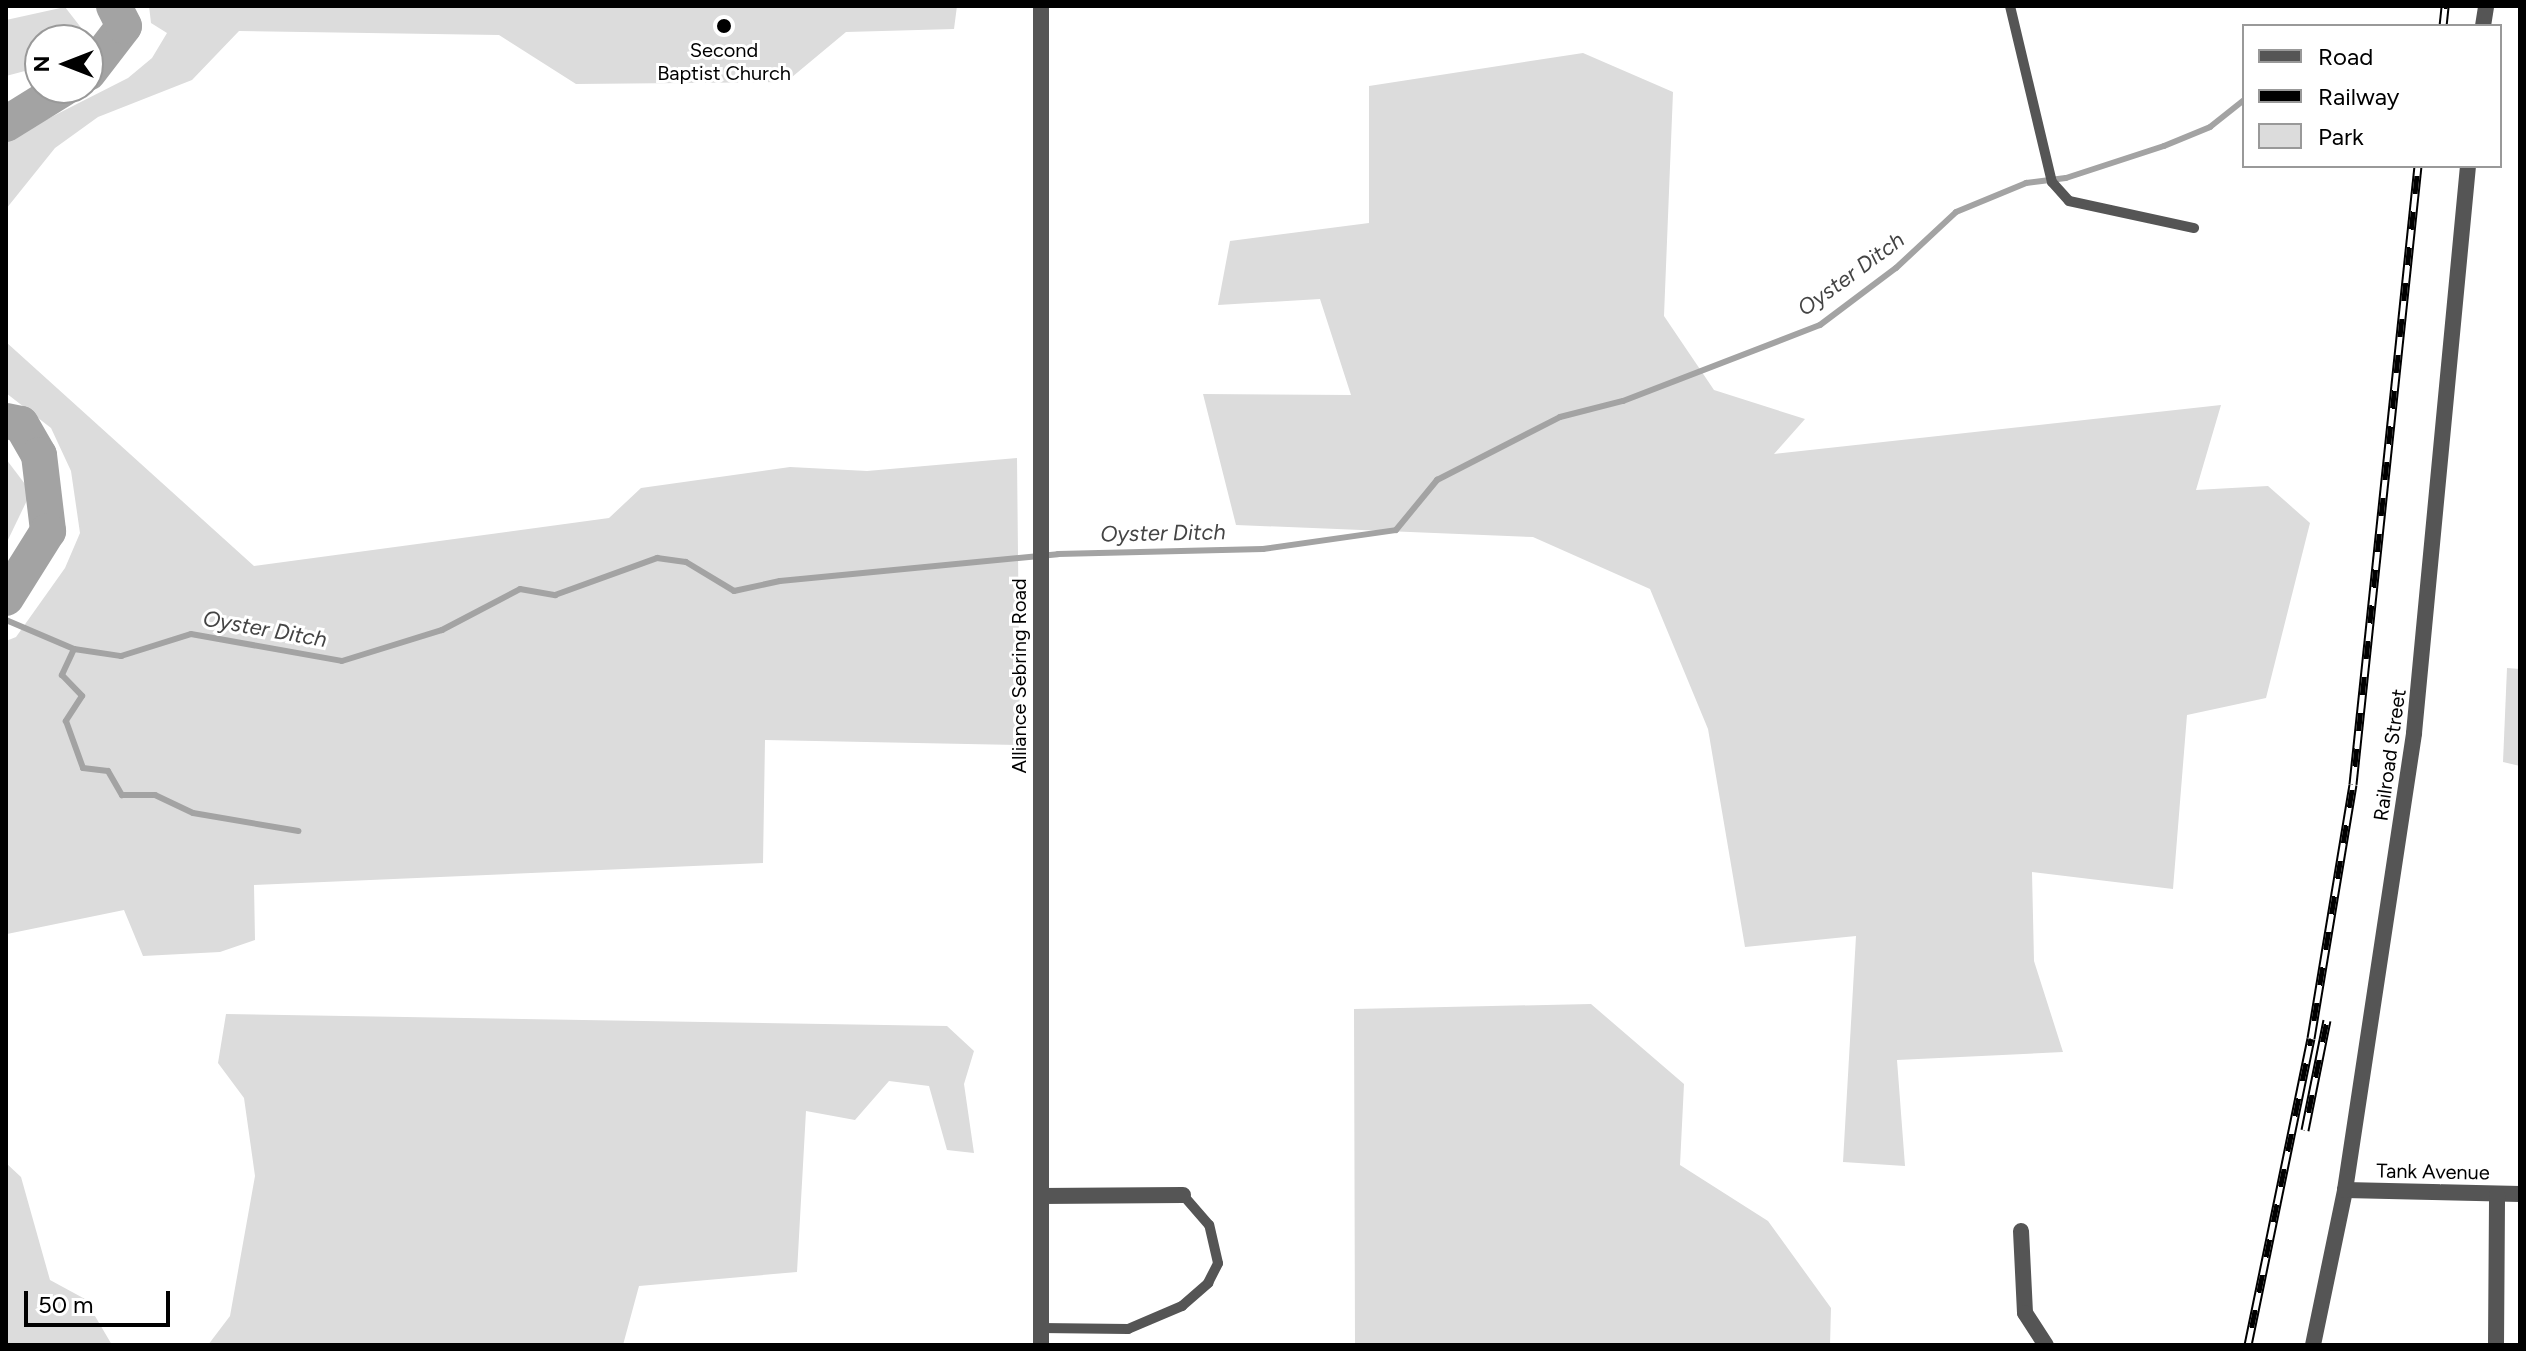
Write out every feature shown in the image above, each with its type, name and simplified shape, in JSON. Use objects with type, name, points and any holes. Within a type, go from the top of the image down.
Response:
[{"type":"street","name":"Alliance Sebring Road","points":[[1041,6],[1041,1336]]},
{"type":"street","name":"Railroad Street","points":[[2313,1345],[2345,1190],[2415,718],[2468,168]]},
{"type":"street","name":"Tank Avenue","points":[[2345,1190],[2520,1194]]},
{"type":"street","points":[[2496,1345],[2497,1194]]},
{"type":"street","points":[[1041,1196],[1183,1195]]},
{"type":"street","points":[[2021,1231],[2025,1313],[2046,1345]]},
{"type":"lane","points":[[2010,6],[2052,182],[2069,201],[2194,228]]},
{"type":"lane","points":[[1041,1336],[1128,1329],[1182,1306],[1208,1283],[1218,1263],[1209,1225],[1183,1195]]},
{"type":"green space","points":[[149,6],[957,6],[954,29],[846,32],[786,82],[576,84],[499,35],[239,31],[192,80],[98,117],[55,148],[6,209],[6,140],[77,104],[104,104],[104,90],[128,78],[152,58],[167,33],[151,23]]},
{"type":"green space","points":[[65,7],[78,24],[24,24],[24,71],[6,76],[6,20]]},
{"type":"green space","points":[[1583,53],[1673,92],[1664,316],[1714,390],[1805,419],[1774,454],[2221,405],[2196,490],[2268,486],[2310,523],[2266,698],[2187,715],[2173,889],[2032,872],[2034,961],[2063,1052],[1897,1060],[1905,1166],[1843,1162],[1856,936],[1745,947],[1708,729],[1650,589],[1533,537],[1236,525],[1203,394],[1351,395],[1320,299],[1218,305],[1230,241],[1369,223],[1369,86]]},
{"type":"green space","points":[[6,342],[254,566],[609,518],[641,488],[790,467],[867,471],[1017,458],[1020,745],[765,740],[763,863],[254,885],[255,940],[220,952],[143,956],[124,910],[7,934],[6,641],[16,637],[65,568],[80,533],[71,471],[51,428],[6,393]]},
{"type":"green space","points":[[6,459],[31,492],[6,544]]},
{"type":"green space","points":[[2507,668],[2520,669],[2520,766],[2503,762]]},
{"type":"green space","points":[[1591,1004],[1684,1084],[1680,1165],[1768,1221],[1831,1308],[1830,1345],[1355,1345],[1354,1009]]},
{"type":"green space","points":[[226,1014],[947,1026],[974,1051],[964,1084],[974,1153],[947,1150],[929,1086],[889,1081],[855,1120],[806,1111],[797,1272],[639,1286],[623,1345],[208,1345],[230,1316],[255,1176],[244,1098],[218,1063]]},
{"type":"green space","points":[[6,1163],[21,1177],[50,1280],[85,1299],[112,1345],[6,1345]]},
{"type":"waterway","points":[[104,52],[124,26],[114,6]]},
{"type":"waterway","name":"Oyster Ditch","points":[[6,620],[74,649],[121,656],[191,634],[342,661],[442,630],[520,589],[555,595],[657,558],[686,562],[734,591],[780,581],[1058,554],[1263,549],[1396,530],[1437,480],[1560,417],[1623,401],[1820,325],[1896,268],[1956,212],[2026,183],[2066,178],[2164,146],[2210,127],[2242,102]]},
{"type":"waterway","points":[[6,124],[38,104]]},
{"type":"waterway","points":[[6,421],[21,424],[39,455],[48,531],[6,598]]},
{"type":"waterway","points":[[74,649],[62,675],[82,696],[66,721],[83,768],[108,771],[122,795],[155,795],[193,813],[298,831]]},
{"type":"railway","points":[[2443,24],[2445,6]]},
{"type":"railway","points":[[2248,1345],[2311,1038],[2353,784],[2418,168]]},
{"type":"railway","points":[[2305,1130],[2327,1020]]},
{"type":"place","name":"Second Baptist Church","points":[[724,26]]}]
